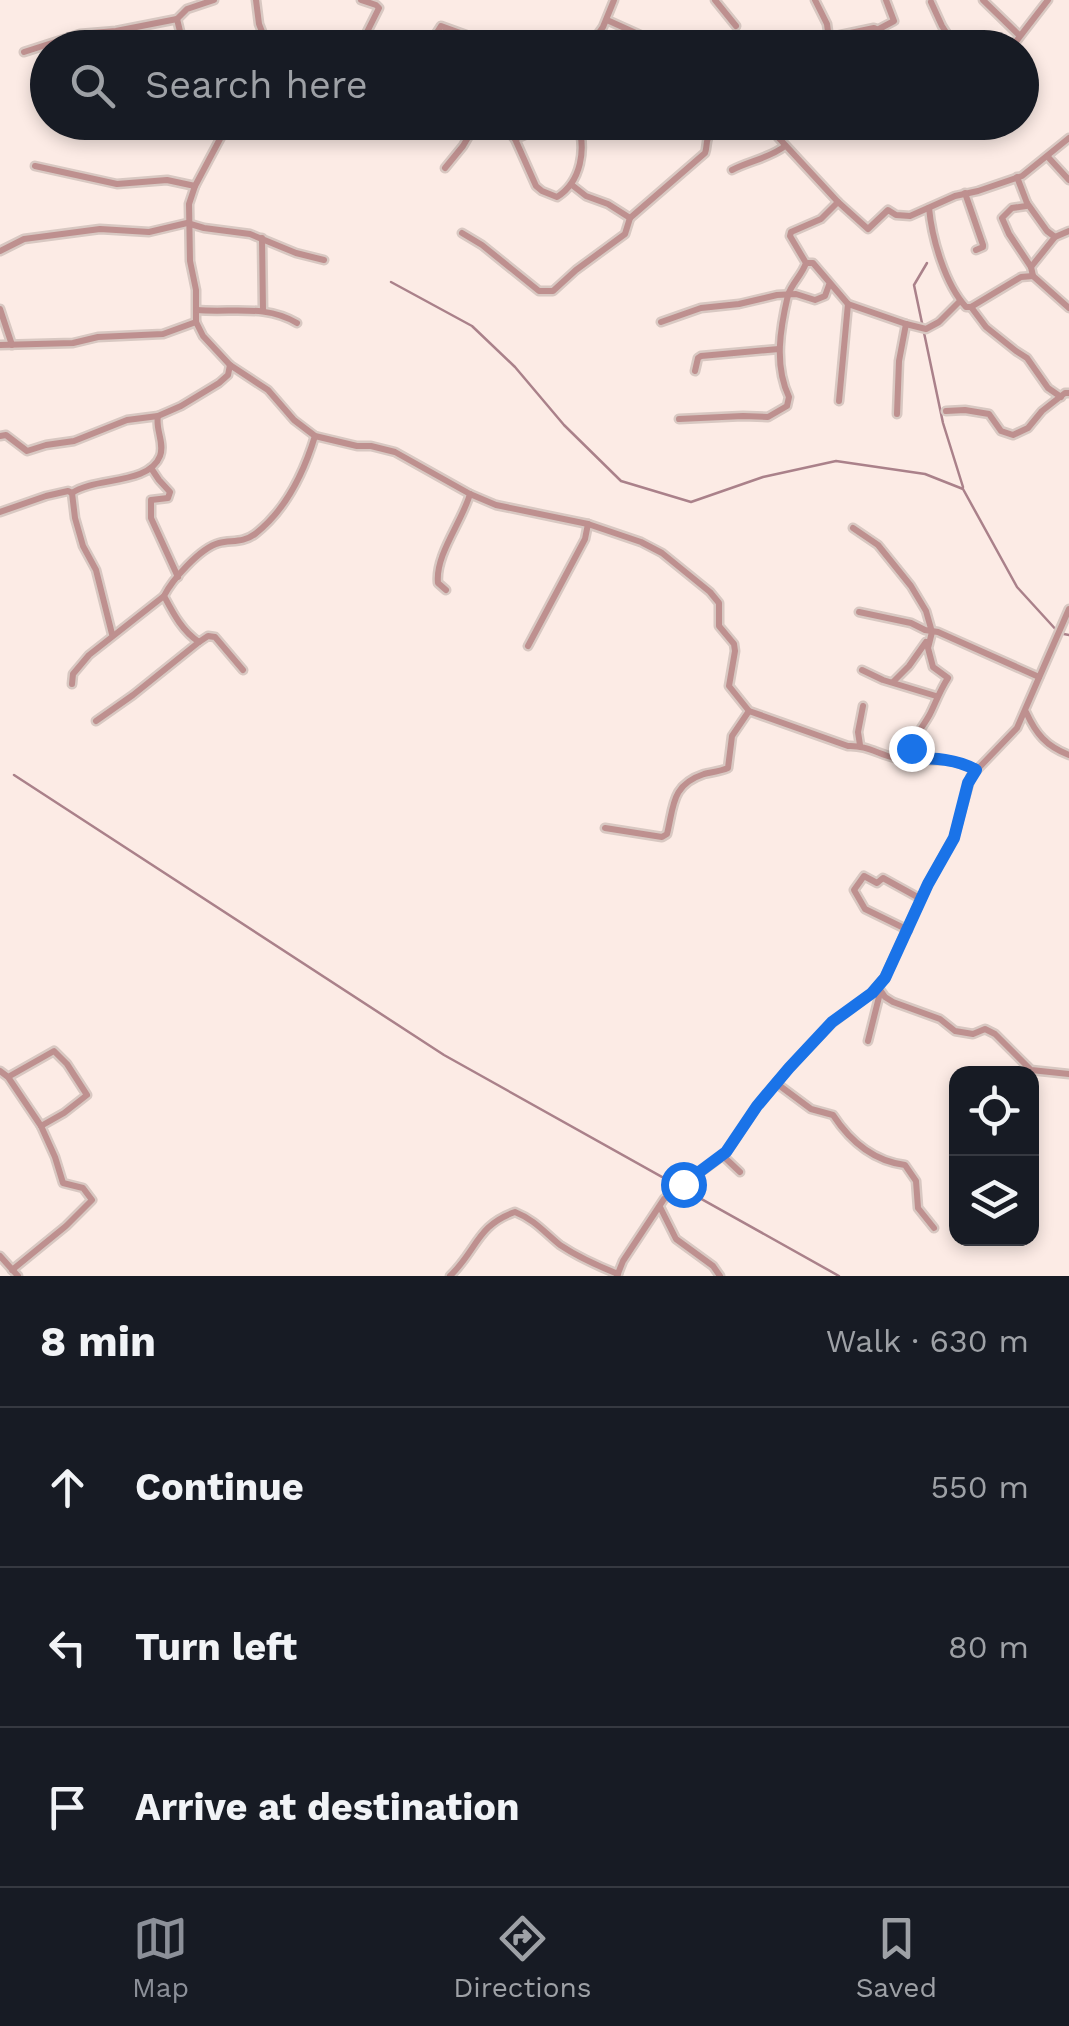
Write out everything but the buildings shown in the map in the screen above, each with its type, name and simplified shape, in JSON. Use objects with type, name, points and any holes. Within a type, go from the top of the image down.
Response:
[{"type":"street","points":[[121,30],[177,18],[187,9],[214,0]]},
{"type":"street","points":[[256,0],[259,30]]},
{"type":"street","points":[[362,0],[379,8],[368,30]]},
{"type":"street","points":[[600,30],[614,0]]},
{"type":"street","points":[[715,0],[736,26]]},
{"type":"street","points":[[816,0],[828,30]]},
{"type":"street","points":[[864,30],[879,30],[894,20],[886,0]]},
{"type":"street","points":[[983,0],[1014,30]]},
{"type":"street","points":[[1023,30],[1048,0]]},
{"type":"street","points":[[931,2],[945,30]]},
{"type":"street","points":[[177,18],[180,30]]},
{"type":"street","points":[[607,20],[629,30]]},
{"type":"street","points":[[24,52],[30,50]]},
{"type":"street","points":[[780,140],[838,202],[870,228],[888,210],[910,216],[931,205],[1017,177],[1032,170],[1069,138]]},
{"type":"street","points":[[219,140],[189,204],[196,322],[203,336],[230,365],[268,390],[294,420],[315,436],[395,452],[496,505],[588,524],[662,552],[716,598],[719,626],[734,644],[729,686],[749,711],[848,746],[860,745],[896,758],[948,760],[976,770]]},
{"type":"street","points":[[445,168],[466,140]]},
{"type":"street","points":[[515,140],[536,186],[557,197],[572,185],[582,140]]},
{"type":"street","points":[[462,234],[540,291],[552,291],[625,234],[630,218],[705,153],[708,140]]},
{"type":"street","points":[[732,170],[785,146]]},
{"type":"street","points":[[1048,156],[1069,180]]},
{"type":"street","points":[[35,166],[118,184],[167,180],[195,186]]},
{"type":"street","points":[[1017,177],[1027,203],[1055,236]]},
{"type":"street","points":[[572,185],[630,218]]},
{"type":"street","points":[[965,193],[983,244],[983,248],[976,250]]},
{"type":"street","points":[[679,419],[773,416],[790,401],[780,378],[779,349],[790,286],[806,263],[790,236],[791,232],[821,219],[838,202]]},
{"type":"street","points":[[1027,203],[1012,208],[1002,218],[1008,234],[1032,272],[1069,308]]},
{"type":"street","points":[[929,208],[940,259],[966,308],[1032,272],[1055,236],[1069,231]]},
{"type":"street","points":[[0,251],[24,239],[84,230],[149,232],[190,224],[250,234],[324,260]]},
{"type":"street","points":[[262,238],[263,310]]},
{"type":"street","points":[[806,263],[813,263],[848,304],[906,324],[926,328],[940,322],[960,302]]},
{"type":"street","points":[[661,322],[700,308],[739,304],[777,294],[796,294],[814,300],[826,296],[830,284]]},
{"type":"street","points":[[840,401],[848,304]]},
{"type":"street","points":[[971,307],[986,327],[1027,358],[1048,388],[1065,395]]},
{"type":"street","points":[[0,309],[12,345]]},
{"type":"street","points":[[197,310],[263,310],[297,323]]},
{"type":"street","points":[[0,345],[164,334],[196,322]]},
{"type":"street","points":[[897,414],[899,360],[906,324]]},
{"type":"street","points":[[695,371],[701,356],[779,349]]},
{"type":"street","points":[[0,436],[6,435],[27,451],[74,441],[127,420],[158,416],[219,383],[230,365]]},
{"type":"street","points":[[946,411],[988,414],[1002,431],[1013,435],[1035,422],[1065,395]]},
{"type":"street","points":[[72,493],[81,487],[152,468],[160,458],[158,416]]},
{"type":"street","points":[[72,684],[78,665],[164,596],[202,552],[218,543],[254,536],[270,520],[288,498],[315,436]]},
{"type":"street","points":[[152,468],[170,492],[168,498],[151,500],[150,509],[178,577]]},
{"type":"street","points":[[0,512],[56,493],[72,493]]},
{"type":"street","points":[[72,493],[112,634]]},
{"type":"street","points":[[446,590],[438,583],[438,570],[470,494]]},
{"type":"street","points":[[528,646],[585,539],[588,524]]},
{"type":"street","points":[[852,528],[878,545],[897,565],[926,611],[931,634],[928,652],[933,667],[948,678],[911,748],[912,758]]},
{"type":"street","points":[[164,596],[185,630],[198,642]]},
{"type":"street","points":[[450,1276],[465,1262],[495,1219],[515,1212],[530,1218],[560,1245],[617,1275],[659,1206],[726,1152],[776,1082],[832,1022],[878,986],[954,838],[968,783],[1006,741],[1026,711],[1069,610]]},
{"type":"street","points":[[859,612],[911,623],[1039,677]]},
{"type":"street","points":[[892,683],[931,634]]},
{"type":"street","points":[[96,720],[208,636],[215,637],[244,670]]},
{"type":"street","points":[[862,670],[936,696]]},
{"type":"street","points":[[860,745],[862,706]]},
{"type":"street","points":[[605,828],[662,837],[667,834],[677,794],[699,776],[728,768],[732,736],[749,711]]},
{"type":"street","points":[[1026,711],[1042,740],[1069,756]]},
{"type":"street","points":[[908,930],[865,909],[854,890],[864,876],[877,883],[883,878],[921,900]]},
{"type":"street","points":[[868,1041],[878,986]]},
{"type":"street","points":[[878,986],[893,1002],[940,1019],[956,1031],[973,1034],[984,1029],[995,1034],[1031,1070],[1069,1074]]},
{"type":"street","points":[[8,1077],[54,1051],[67,1064],[87,1095],[41,1126]]},
{"type":"street","points":[[0,1071],[41,1126],[63,1182],[83,1188],[92,1200],[15,1273],[0,1256]]},
{"type":"street","points":[[776,1082],[811,1110],[833,1114],[842,1128],[875,1157],[906,1165],[916,1181],[918,1208],[934,1228]]},
{"type":"street","points":[[722,1155],[740,1172]]},
{"type":"street","points":[[659,1206],[676,1239],[713,1266],[720,1276]]},
{"type":"waterway","points":[[927,263],[914,285],[943,423],[963,487]]},
{"type":"waterway","points":[[391,282],[472,326],[621,481],[691,502],[763,477],[836,461],[925,474],[963,489],[1017,587],[1059,633],[1069,635]]},
{"type":"waterway","points":[[14,775],[444,1055],[839,1276]]},
{"type":"route","points":[[683,1184],[726,1152],[789,1068],[832,1022],[872,993],[894,961],[928,884],[954,838],[968,783],[976,770],[948,760],[912,758],[911,748]]}]
